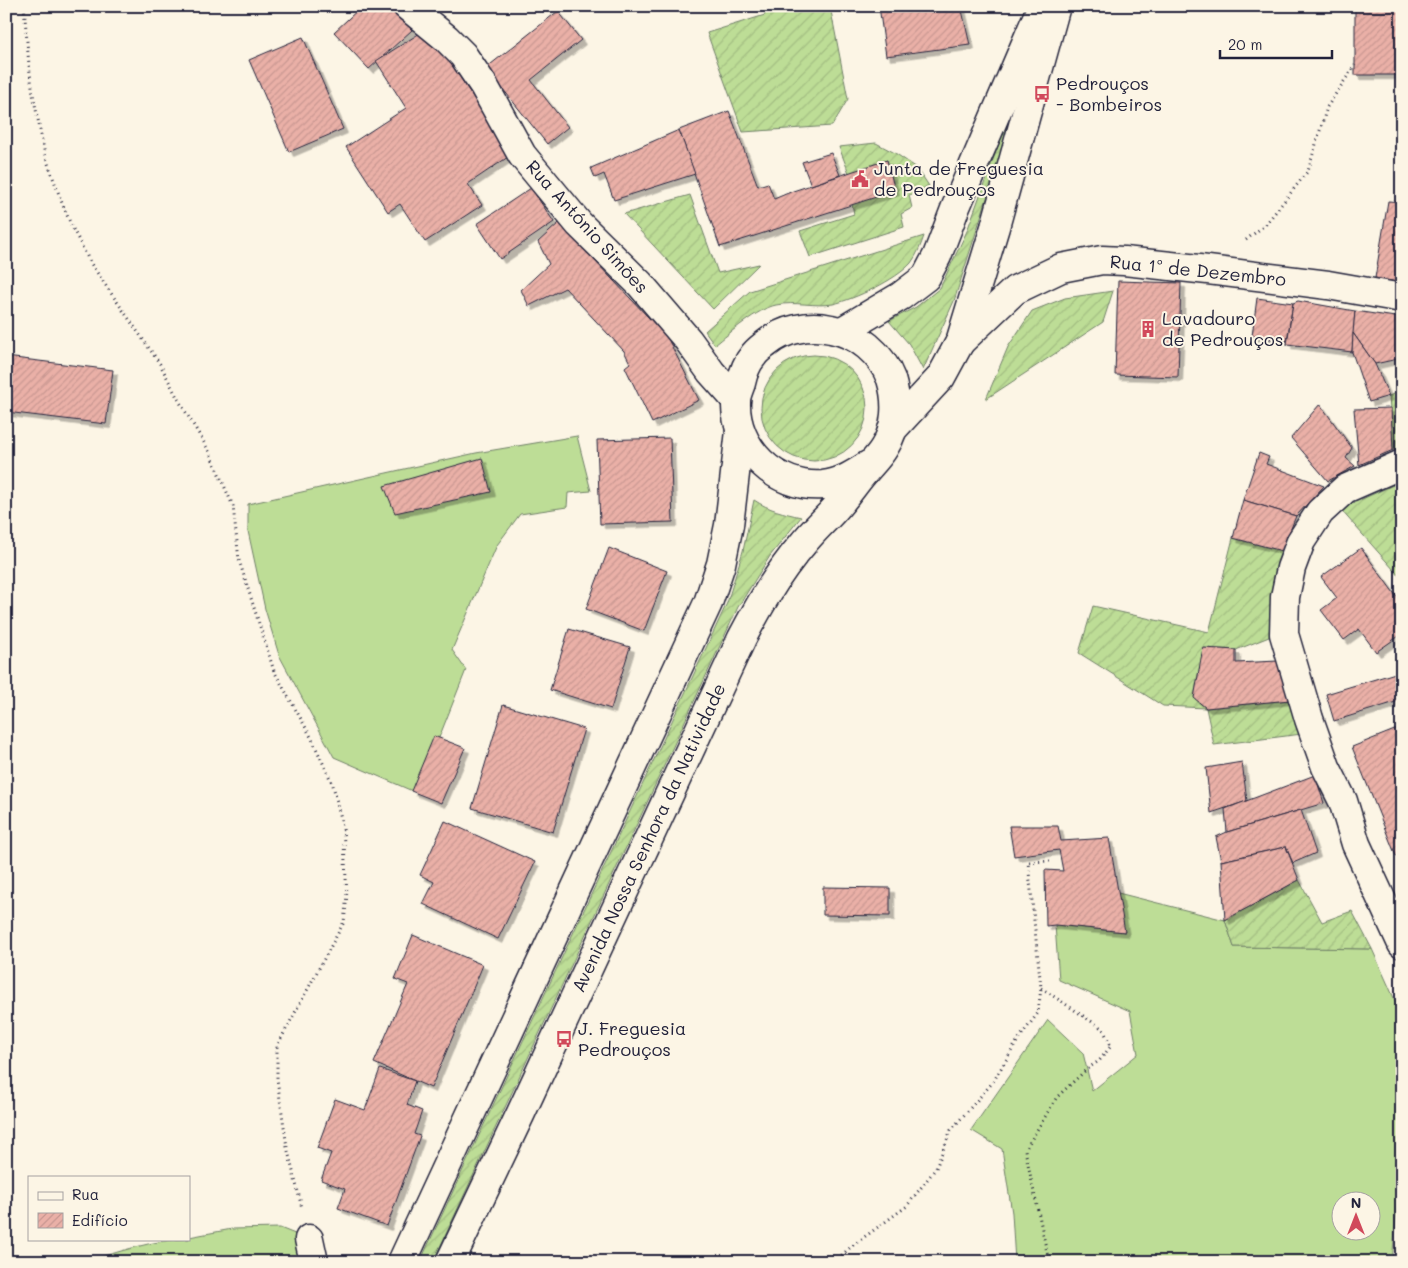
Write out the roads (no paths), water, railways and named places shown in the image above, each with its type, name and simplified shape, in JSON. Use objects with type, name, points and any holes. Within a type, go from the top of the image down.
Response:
[{"type":"main road","name":"Rua António Simões","points":[[407,6],[446,38],[463,55],[484,86],[522,155],[579,224],[640,284],[736,400]]},
{"type":"main road","points":[[842,331],[901,296],[926,277],[937,256],[954,209],[1041,6]]},
{"type":"main road","name":"Avenida Nossa Senhora da Natividade","points":[[892,430],[941,377],[960,342],[995,227],[1056,6]]},
{"type":"main road","name":"Rua 1º de Dezembro","points":[[960,342],[1015,290],[1061,268],[1102,260],[1208,270],[1328,285],[1402,298]]},
{"type":"main road","name":"Avenida Nossa Senhora da Natividade","points":[[450,1262],[520,1116],[742,638],[767,594],[800,546],[836,508],[884,448],[892,430],[896,410],[894,389],[887,370],[876,353],[860,340],[842,331],[819,326],[794,329],[772,339],[752,356],[743,375],[736,400],[736,415],[740,431],[752,454],[772,472],[796,482],[822,485],[848,479],[870,464]]},
{"type":"main road","name":"Avenida Nossa Senhora da Natividade","points":[[402,1262],[708,603],[720,564],[728,525],[740,431]]},
{"type":"main road","points":[[1402,464],[1345,489],[1320,512],[1301,542],[1291,568],[1285,598],[1284,634],[1309,719],[1326,767],[1343,802],[1356,844],[1402,944]]},
{"type":"place","name":"Pedrouços - Bombeiros","points":[[1042,94]]},
{"type":"place","name":"Junta de Freguesia de Pedrouços","points":[[860,179]]},
{"type":"place","name":"Lavadouro de Pedrouços","points":[[1148,329]]},
{"type":"place","name":"J. Freguesia Pedrouços","points":[[564,1039]]}]
